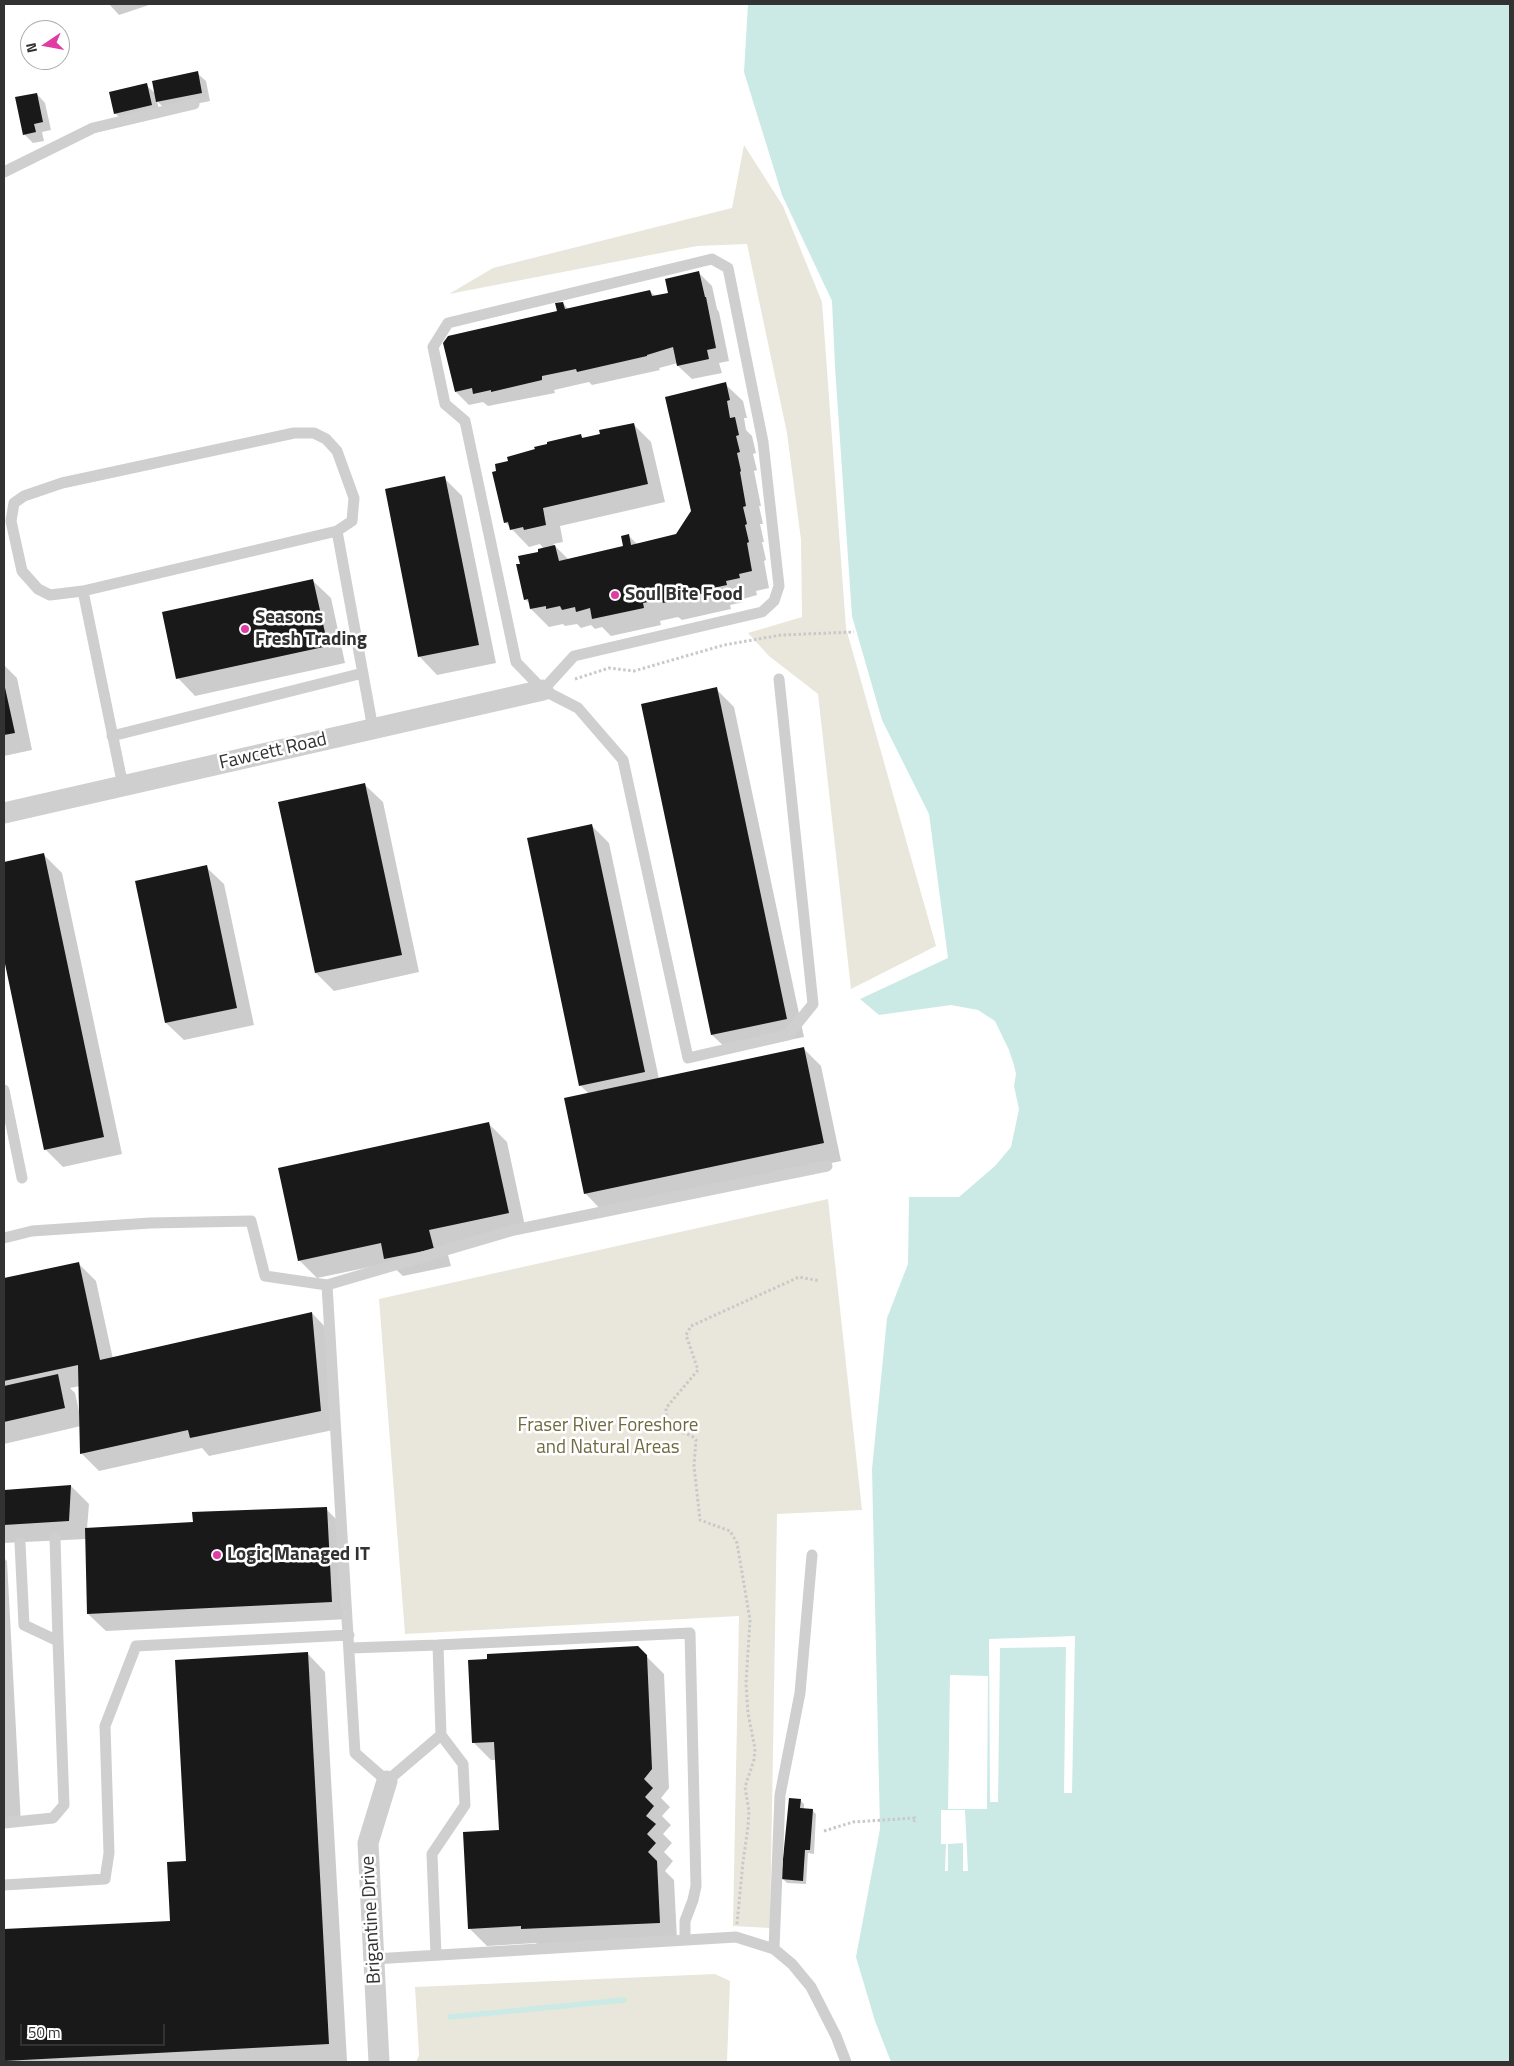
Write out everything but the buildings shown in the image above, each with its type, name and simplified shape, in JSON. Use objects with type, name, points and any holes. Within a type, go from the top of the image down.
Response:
[{"type":"street","name":"Fawcett Road","points":[[4,813],[543,690]]},
{"type":"street","name":"Brigantine Drive","points":[[379,2062],[368,1843],[386,1781]]},
{"type":"lane","points":[[4,172],[93,128],[194,104]]},
{"type":"lane","points":[[543,690],[574,656],[762,612],[774,601],[779,586],[763,442],[728,268],[712,259],[448,323],[432,347],[445,404],[465,421],[516,662],[543,690],[578,708],[623,760],[688,1058],[788,1035],[813,1004],[779,679]]},
{"type":"lane","points":[[294,433],[314,433],[326,440],[337,451],[354,498],[352,521],[337,531],[83,591],[50,595],[38,590],[22,571],[10,521],[14,503],[24,496],[62,484],[294,433]]},
{"type":"lane","points":[[337,531],[373,729]]},
{"type":"lane","points":[[83,591],[123,786]]},
{"type":"lane","points":[[112,736],[363,673]]},
{"type":"lane","points":[[4,1090],[22,1178]]},
{"type":"lane","points":[[4,1238],[32,1231],[150,1223],[251,1221],[265,1276],[327,1285],[514,1230],[827,1166]]},
{"type":"lane","points":[[327,1285],[355,1752],[386,1781],[441,1735]]},
{"type":"lane","points":[[4,1823],[53,1818],[64,1805],[55,1538]]},
{"type":"lane","points":[[20,1543],[24,1625],[58,1641]]},
{"type":"lane","points":[[774,1949],[780,1795],[800,1693],[812,1555]]},
{"type":"lane","points":[[350,1648],[690,1633],[696,1886],[685,1921],[685,1940]]},
{"type":"lane","points":[[4,1886],[105,1879],[110,1853],[105,1726],[136,1646],[349,1635]]},
{"type":"lane","points":[[436,1955],[432,1854],[465,1805],[463,1764],[441,1735],[438,1645]]},
{"type":"lane","points":[[374,1959],[736,1937],[774,1949],[792,1964],[811,1987],[836,2036],[846,2062]]},
{"type":"path","points":[[543,690],[609,668],[634,671],[724,645],[780,635],[854,632]]},
{"type":"path","points":[[736,1937],[749,1812],[745,1787],[754,1760],[755,1749],[748,1713],[746,1683],[750,1620],[737,1543],[730,1532],[700,1520],[694,1466],[696,1440],[692,1436],[667,1427],[666,1408],[698,1370],[686,1335],[691,1326],[799,1276],[820,1281]]},
{"type":"path","points":[[824,1831],[854,1822],[914,1818],[914,1822]]},
{"type":"green space","points":[[744,145],[783,206],[822,302],[846,628],[936,946],[851,989],[818,694],[769,656],[748,633],[802,617],[801,540],[787,433],[747,244],[697,246],[449,294],[493,268],[732,208]]},
{"type":"green space","name":"Fraser River Foreshore and Natural Areas","points":[[828,1199],[862,1510],[777,1514],[770,1928],[733,1926],[739,1616],[405,1634],[379,1299]]},
{"type":"green space","points":[[715,1974],[730,1981],[727,2062],[416,2062],[419,2055],[415,1987]]},
{"type":"water","points":[[748,4],[1510,4],[1510,2062],[891,2062],[875,2021],[856,1957],[880,1829],[872,1469],[887,1318],[908,1264],[909,1197],[959,1197],[995,1166],[1011,1147],[1019,1109],[1014,1086],[1016,1074],[1014,1065],[995,1021],[978,1010],[951,1005],[879,1015],[860,999],[948,958],[929,814],[882,720],[852,616],[832,301],[782,195],[744,72]]},
{"type":"pier","points":[[1075,1636],[1072,1793],[1064,1793],[1066,1647],[1000,1648],[998,1802],[990,1802],[989,1639]]},
{"type":"pier","points":[[950,1675],[988,1676],[987,1809],[948,1809]]},
{"type":"pier","points":[[941,1810],[965,1810],[968,1871],[963,1871],[963,1843],[948,1844],[948,1871],[945,1871],[946,1844],[941,1844]]},
{"type":"waterway","points":[[450,2017],[624,2000]]},
{"type":"place","name":"Soul Bite Food","points":[[615,595]]},
{"type":"place","name":"Seasons Fresh Trading","points":[[245,629]]},
{"type":"place","name":"Logic Managed IT","points":[[217,1555]]}]
